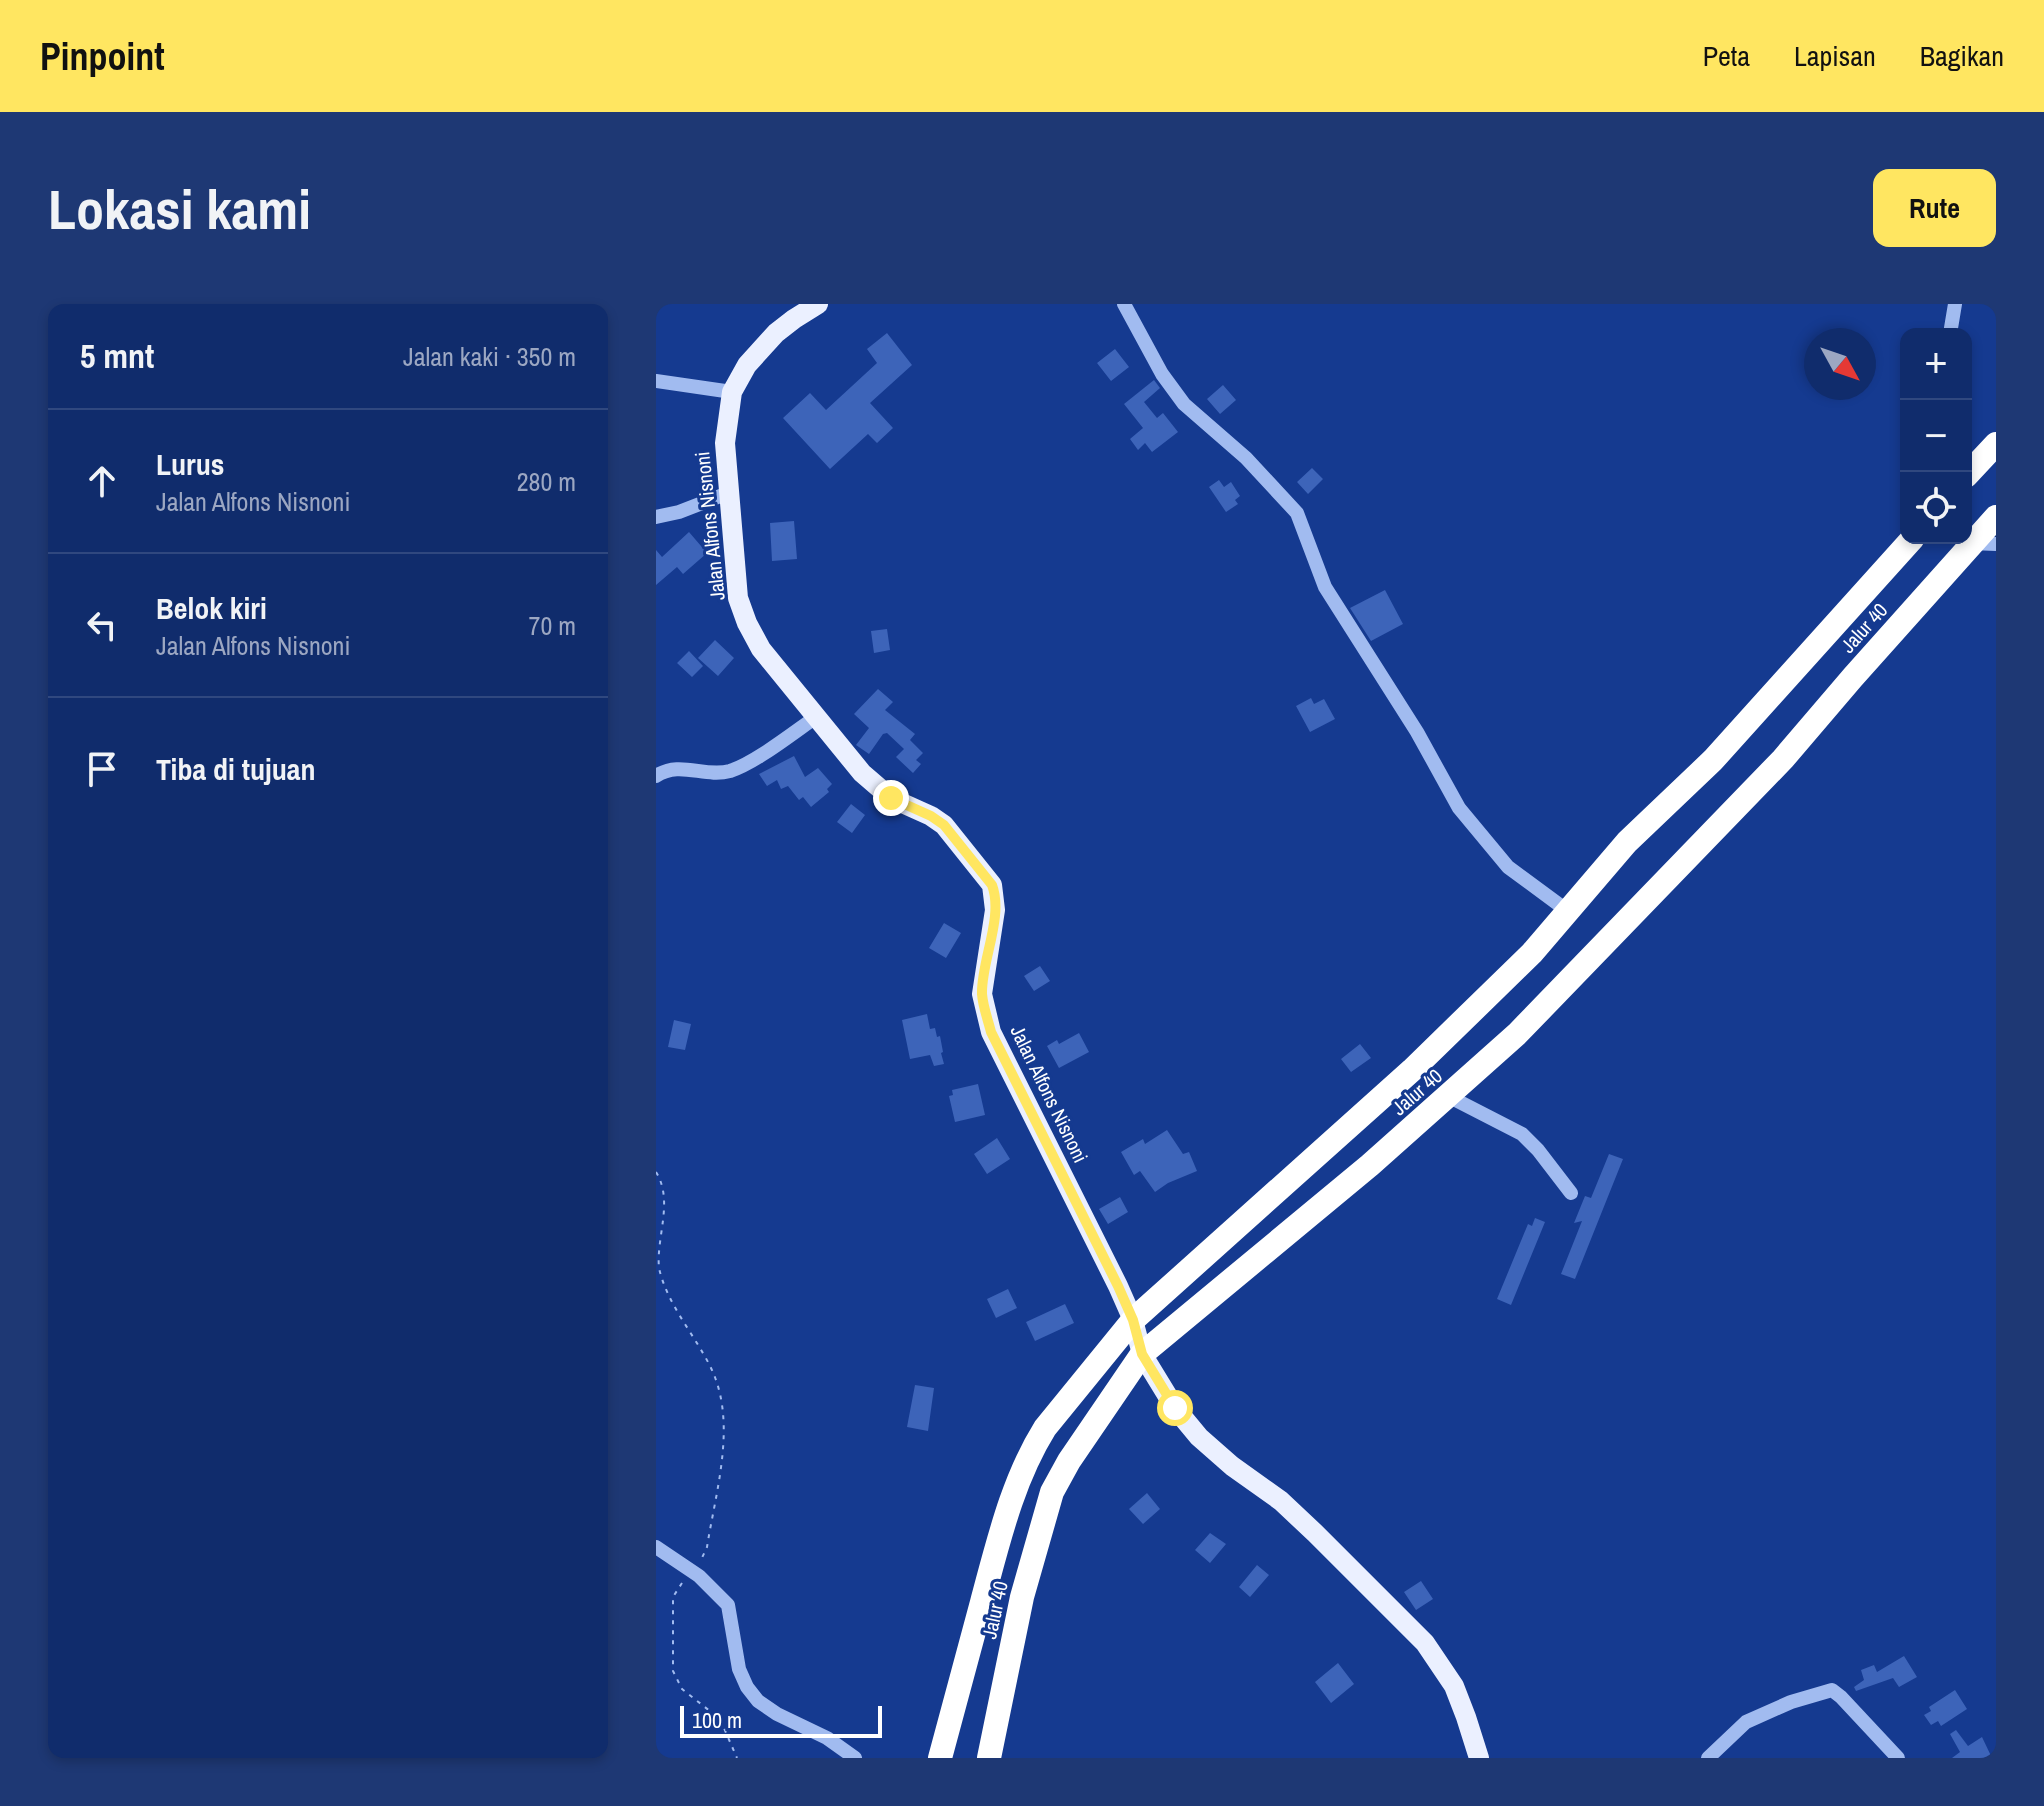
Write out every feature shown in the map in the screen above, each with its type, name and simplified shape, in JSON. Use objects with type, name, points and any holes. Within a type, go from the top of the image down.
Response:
[{"type":"highway","points":[[1970,472],[1996,444]]},
{"type":"highway","name":"Jalur 40","points":[[1972,536],[1996,517]]},
{"type":"highway","name":"Jalur 40","points":[[940,1758],[1003,1527],[1033,1448],[1045,1428],[1133,1320],[1432,1051],[1532,953],[1627,842],[1713,760],[1908,544]]},
{"type":"highway","name":"Jalur 40","points":[[989,1758],[1022,1597],[1052,1492],[1069,1461],[1142,1354],[1370,1165],[1517,1034],[1762,781],[1962,544]]},
{"type":"main road","name":"Jalan Alfons Nisnoni","points":[[818,304],[776,333],[747,365],[732,392],[725,443],[728,493],[738,598],[747,623],[775,668],[862,773],[891,798],[944,825],[992,885],[995,910],[982,994],[991,1032],[1133,1320],[1142,1354],[1161,1388],[1199,1437],[1232,1466],[1281,1501],[1425,1643],[1454,1686],[1479,1758]]},
{"type":"street","points":[[1124,304],[1162,374],[1184,404],[1246,458],[1297,513],[1325,587],[1417,732],[1459,808],[1508,867],[1569,912]]},
{"type":"street","points":[[1951,328],[1955,304]]},
{"type":"street","points":[[656,381],[732,392]]},
{"type":"street","points":[[656,517],[679,512],[728,493]]},
{"type":"street","points":[[1972,542],[1996,544]]},
{"type":"street","points":[[656,776],[671,768],[702,773],[729,771],[816,717]]},
{"type":"street","points":[[1448,1096],[1522,1134],[1571,1193]]},
{"type":"street","points":[[656,1547],[715,1590],[728,1605],[739,1669],[758,1701],[777,1714],[827,1738],[855,1758]]},
{"type":"street","points":[[1708,1758],[1746,1722],[1791,1702],[1832,1690],[1898,1758]]},
{"type":"path","points":[[656,1172],[664,1204],[659,1268],[677,1310],[711,1366],[720,1390],[724,1430],[707,1547],[701,1561],[673,1597],[673,1671],[682,1689],[720,1719],[737,1758]]},
{"type":"building","points":[[887,333],[912,365],[870,403],[893,428],[877,443],[868,434],[830,469],[783,418],[810,393],[826,410],[877,363],[867,349]]},
{"type":"building","points":[[1115,349],[1129,367],[1111,381],[1097,363]]},
{"type":"building","points":[[1154,380],[1160,388],[1144,402],[1157,418],[1163,413],[1178,432],[1152,452],[1145,443],[1138,450],[1130,439],[1143,428],[1124,404]]},
{"type":"building","points":[[1223,385],[1236,400],[1220,414],[1207,399]]},
{"type":"building","points":[[1312,468],[1323,479],[1308,494],[1297,482]]},
{"type":"building","points":[[1219,480],[1224,487],[1231,482],[1240,496],[1235,500],[1238,504],[1226,512],[1209,487]]},
{"type":"building","points":[[794,521],[797,559],[772,561],[770,523]]},
{"type":"building","points":[[689,532],[707,553],[683,574],[677,567],[656,585],[656,550],[662,557]]},
{"type":"building","points":[[1385,590],[1403,624],[1371,641],[1350,608]]},
{"type":"building","points":[[887,629],[890,650],[874,653],[871,631]]},
{"type":"building","points":[[715,640],[734,658],[718,676],[698,658]]},
{"type":"building","points":[[689,651],[703,666],[692,677],[677,663]]},
{"type":"building","points":[[878,689],[893,702],[885,710],[915,734],[910,740],[923,753],[916,760],[921,764],[913,773],[896,757],[904,749],[887,733],[869,754],[856,745],[869,728],[854,714]]},
{"type":"building","points":[[1311,698],[1314,704],[1324,699],[1335,719],[1310,732],[1296,706]]},
{"type":"building","points":[[794,756],[805,777],[818,768],[832,784],[827,789],[829,792],[811,807],[803,797],[799,800],[788,786],[781,789],[777,780],[767,786],[759,774]]},
{"type":"building","points":[[851,804],[865,815],[852,833],[837,822]]},
{"type":"building","points":[[944,923],[961,933],[946,958],[929,948]]},
{"type":"building","points":[[1040,966],[1050,981],[1034,991],[1024,976]]},
{"type":"building","points":[[927,1014],[930,1029],[935,1028],[937,1037],[940,1036],[944,1064],[934,1066],[930,1055],[910,1059],[902,1020]]},
{"type":"building","points":[[674,1020],[691,1024],[685,1050],[668,1047]]},
{"type":"building","points":[[1079,1033],[1089,1052],[1059,1068],[1047,1046],[1057,1040],[1059,1044]]},
{"type":"building","points":[[1360,1044],[1371,1058],[1351,1072],[1341,1059]]},
{"type":"building","points":[[978,1084],[985,1115],[955,1122],[949,1096],[953,1095],[952,1090]]},
{"type":"building","points":[[1167,1130],[1183,1154],[1189,1152],[1197,1171],[1155,1192],[1140,1171],[1134,1175],[1121,1152],[1143,1139],[1145,1144]]},
{"type":"building","points":[[997,1138],[1010,1159],[987,1174],[974,1154]]},
{"type":"building","points":[[1609,1154],[1623,1159],[1575,1279],[1561,1274],[1582,1221],[1574,1223],[1585,1196],[1591,1198]]},
{"type":"building","points":[[1120,1197],[1128,1212],[1108,1224],[1099,1209]]},
{"type":"building","points":[[1535,1218],[1545,1222],[1511,1305],[1497,1299],[1528,1224],[1532,1226]]},
{"type":"building","points":[[1008,1289],[1017,1308],[996,1318],[987,1299]]},
{"type":"building","points":[[1065,1304],[1074,1323],[1035,1341],[1026,1322]]},
{"type":"building","points":[[915,1385],[934,1388],[928,1431],[907,1427]]},
{"type":"building","points":[[1147,1493],[1160,1509],[1143,1524],[1129,1509]]},
{"type":"building","points":[[1210,1533],[1226,1544],[1210,1563],[1195,1550]]},
{"type":"building","points":[[1257,1565],[1269,1575],[1250,1597],[1239,1587]]},
{"type":"building","points":[[1421,1581],[1433,1599],[1416,1610],[1404,1592]]},
{"type":"building","points":[[1904,1656],[1917,1677],[1899,1687],[1893,1678],[1856,1691],[1854,1687],[1864,1680],[1861,1670],[1874,1665],[1877,1672]]},
{"type":"building","points":[[1338,1663],[1354,1684],[1331,1703],[1315,1682]]},
{"type":"building","points":[[1955,1690],[1967,1709],[1941,1726],[1938,1721],[1931,1725],[1924,1715],[1931,1711],[1929,1707]]},
{"type":"building","points":[[1956,1730],[1968,1746],[1982,1737],[1992,1758],[1952,1758],[1960,1752],[1950,1734]]},
{"type":"route","points":[[891,798],[944,825],[992,885],[995,910],[982,994],[991,1032],[1118,1286],[1133,1320],[1142,1354],[1175,1408]]}]
